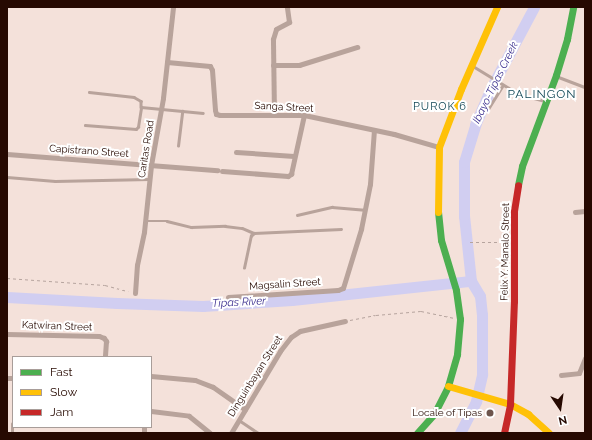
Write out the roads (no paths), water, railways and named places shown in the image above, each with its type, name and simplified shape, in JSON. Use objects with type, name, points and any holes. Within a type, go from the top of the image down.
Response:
[{"type":"street","name":"Caritas Road","points":[[135,293],[137,265],[145,221],[151,165],[162,110],[173,7]]},
{"type":"street","points":[[274,114],[273,39],[276,29],[289,22],[287,7]]},
{"type":"street","points":[[417,433],[434,414],[448,386],[457,354],[460,320],[456,290],[441,240],[438,207],[439,147],[471,64],[496,7]]},
{"type":"street","name":"Felix Y. Manalo Street","points":[[504,433],[510,404],[514,301],[514,211],[522,166],[556,75],[567,39],[573,7]]},
{"type":"street","points":[[273,65],[299,65],[357,47]]},
{"type":"street","name":"Sanga Street","points":[[167,62],[210,66],[212,70],[216,114],[304,115],[374,130],[439,147]]},
{"type":"street","name":"Capistrano Street","points":[[7,154],[288,176],[291,174],[304,115]]},
{"type":"street","points":[[365,210],[372,170],[374,130]]},
{"type":"street","points":[[236,152],[294,156]]},
{"type":"street","name":"Magsalin Street","points":[[228,297],[338,290],[343,288],[365,210]]},
{"type":"street","points":[[575,212],[585,211]]},
{"type":"street","name":"Dinguinbayan Street","points":[[231,433],[280,351],[291,337],[300,331],[345,321]]},
{"type":"street","name":"Katwiran Street","points":[[7,334],[99,336],[105,339],[105,356]]},
{"type":"street","points":[[561,375],[579,373],[585,358]]},
{"type":"street","points":[[152,376],[195,380],[213,387],[245,409]]},
{"type":"street","points":[[448,386],[510,404],[528,414],[549,433]]},
{"type":"street","points":[[152,411],[189,416],[210,433]]},
{"type":"lane","points":[[471,64],[498,79],[502,84],[509,88]]},
{"type":"lane","points":[[556,75],[585,87]]},
{"type":"lane","points":[[488,109],[502,84]]},
{"type":"lane","points":[[86,125],[136,129],[138,127],[141,107],[141,101],[134,97],[89,92]]},
{"type":"lane","points":[[534,98],[545,102]]},
{"type":"lane","points":[[141,107],[203,113]]},
{"type":"lane","points":[[178,146],[182,111]]},
{"type":"lane","points":[[7,178],[55,181],[150,179]]},
{"type":"lane","points":[[297,215],[332,207],[365,210]]},
{"type":"lane","points":[[145,221],[167,221],[191,227],[225,226],[242,228],[254,233],[341,229]]},
{"type":"lane","points":[[244,268],[251,236],[254,233]]},
{"type":"lane","points":[[239,420],[258,433]]},
{"type":"lane","points":[[12,424],[12,433]]},
{"type":"waterway","name":"Ibayo-Tipas Creek","points":[[460,433],[476,401],[482,374],[482,315],[480,296],[471,281],[464,216],[464,162],[475,125],[491,88],[534,7]]},
{"type":"waterway","name":"Tipas River","points":[[7,297],[203,306],[292,300],[471,281]]},
{"type":"place","name":"Locale of Tipas","points":[[490,413]]},
{"type":"district","name":"PALINGON","points":[[542,95]]},
{"type":"district","name":"PUROK 6","points":[[440,107]]}]
